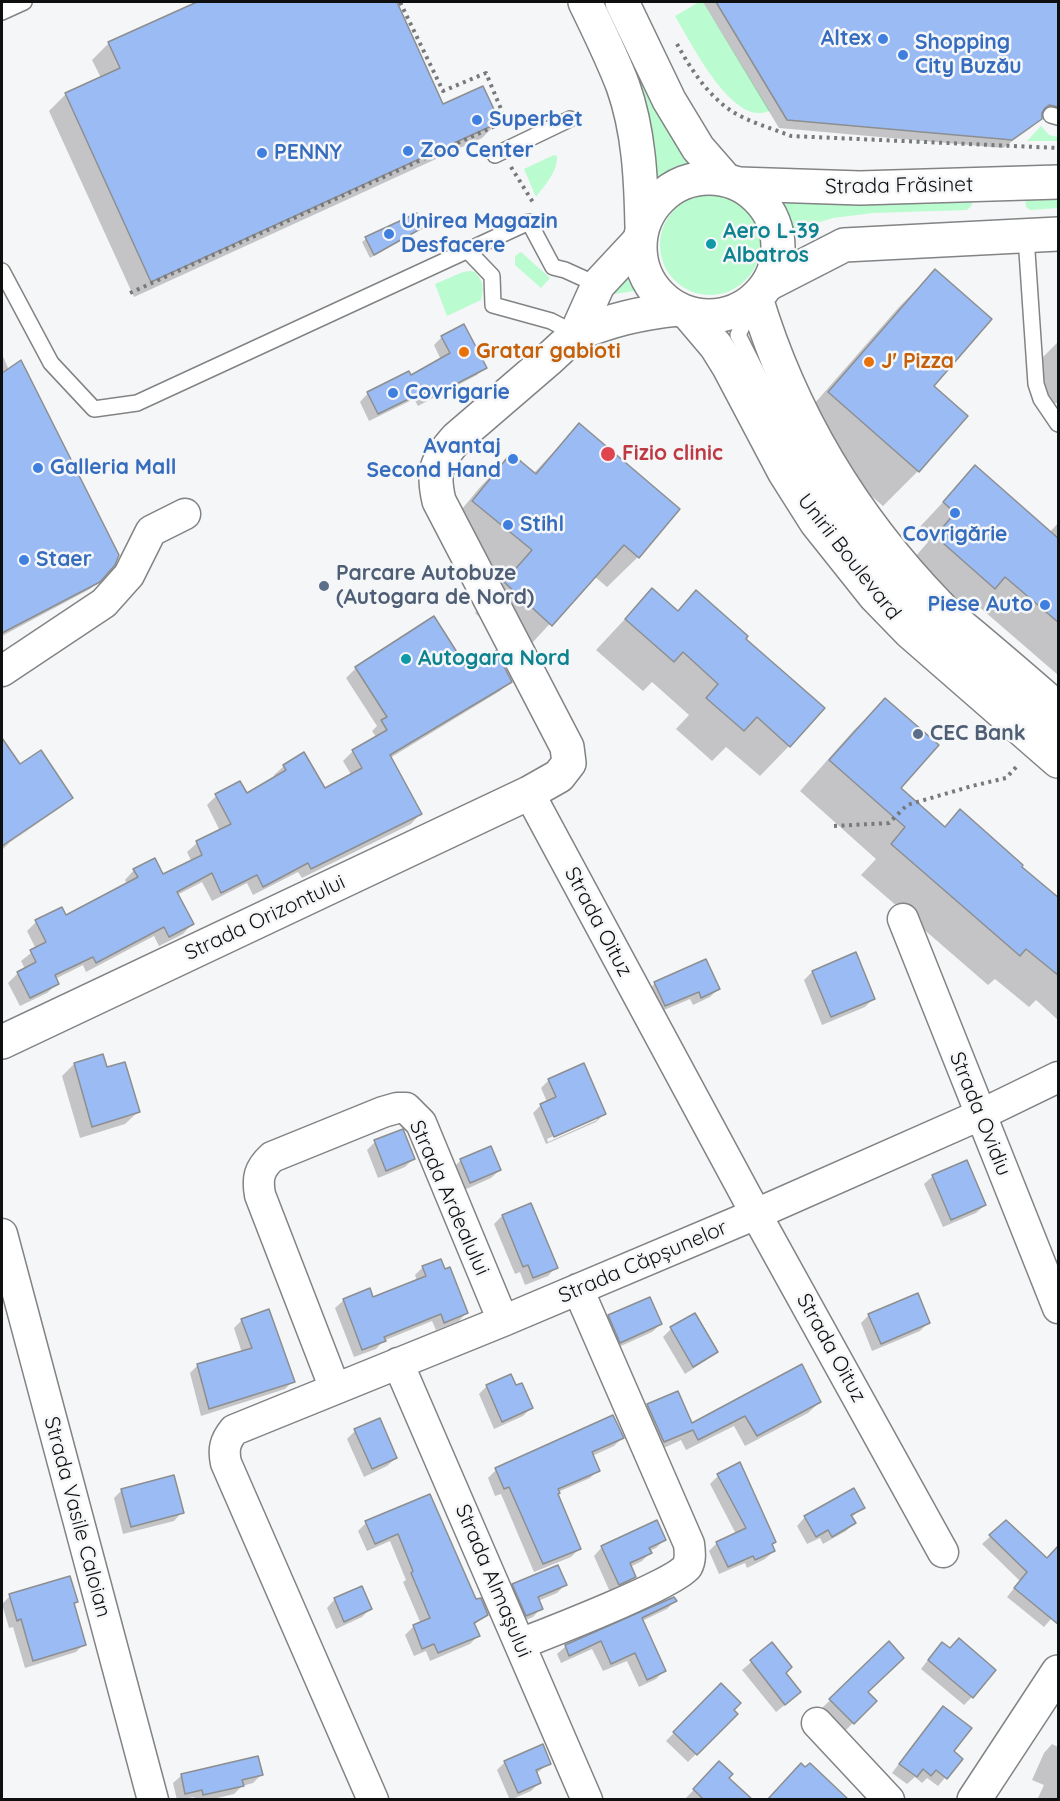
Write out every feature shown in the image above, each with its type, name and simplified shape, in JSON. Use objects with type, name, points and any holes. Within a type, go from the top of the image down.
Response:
[{"type":"main road","points":[[585,2],[623,86],[635,133],[640,176],[642,268],[656,292],[683,311]]},
{"type":"main road","points":[[622,2],[669,100],[698,148],[732,181],[758,197],[770,212],[776,230],[778,249],[776,267],[762,291]]},
{"type":"main road","points":[[529,793],[559,776],[568,763],[567,747],[439,501],[435,483],[436,468],[444,453],[458,438],[576,333],[598,285],[641,234],[654,203],[674,186],[699,178],[732,181]]},
{"type":"main road","name":"Strada Frăsinet","points":[[732,181],[860,188],[1059,182]]},
{"type":"main road","points":[[576,333],[614,319],[646,312],[683,311],[705,316],[724,315],[741,308],[762,291],[844,245],[1059,234]]},
{"type":"main road","name":"Unirii Boulevard","points":[[762,291],[770,344],[798,408],[821,451],[857,507],[907,571],[939,606],[1059,709]]},
{"type":"main road","name":"Unirii Boulevard","points":[[683,311],[716,346],[785,473],[816,522],[875,596],[910,632],[1052,747]]},
{"type":"main road","name":"Strada Orizontului","points":[[2,1042],[529,793]]},
{"type":"main road","points":[[974,1800],[1059,1672]]},
{"type":"street","points":[[2,671],[104,603],[129,575],[151,531],[185,514]]},
{"type":"street","name":"Strada Oituz","points":[[529,793],[756,1214],[944,1552]]},
{"type":"street","name":"Strada Ovidiu","points":[[903,919],[1059,1308]]},
{"type":"street","name":"Strada Căpșunelor","points":[[373,1800],[226,1463],[224,1451],[226,1439],[234,1430],[756,1214],[980,1115],[1059,1077]]},
{"type":"street","name":"Strada Ardealului","points":[[335,1389],[260,1195],[259,1172],[272,1157],[383,1112],[406,1108],[421,1123],[503,1320]]},
{"type":"street","name":"Strada Vasile Caloian","points":[[2,1234],[153,1800]]},
{"type":"street","points":[[520,1644],[664,1584],[687,1568],[690,1558],[689,1544],[579,1289]]},
{"type":"street","name":"Strada Almașului","points":[[399,1363],[587,1800]]},
{"type":"street","points":[[817,1723],[889,1800]]},
{"type":"lane","points":[[2,12],[24,2]]},
{"type":"lane","points":[[499,154],[570,119]]},
{"type":"lane","points":[[2,271],[51,363],[94,410],[137,403],[529,222],[553,267],[598,285]]},
{"type":"lane","points":[[1026,237],[1036,384],[1041,399],[1059,424]]},
{"type":"lane","points":[[467,250],[492,276],[493,306],[551,321],[576,333]]},
{"type":"lane","points":[[738,335],[762,291]]},
{"type":"lane","points":[[683,311],[738,335],[800,458],[836,513],[889,583],[1052,747]]},
{"type":"path","points":[[130,293],[506,121],[486,73],[443,92],[400,2]]},
{"type":"path","points":[[674,40],[690,68],[730,110],[791,136],[1059,148]]},
{"type":"path","points":[[492,127],[499,154],[538,210]]},
{"type":"path","points":[[834,826],[889,823],[907,805],[1006,778],[1052,747]]},
{"type":"green space","points":[[600,2],[607,2],[692,163],[676,166],[654,181]]},
{"type":"green space","points":[[703,2],[770,111],[754,113],[739,106],[707,70],[675,16]]},
{"type":"green space","points":[[1041,126],[1049,135],[1058,137],[1058,141],[1027,141]]},
{"type":"green space","points":[[554,155],[557,156],[557,162],[553,172],[536,197],[524,169]]},
{"type":"green space","points":[[1058,193],[1058,208],[1030,210],[1026,207],[1025,198]]},
{"type":"green space","points":[[710,195],[738,203],[752,217],[760,245],[752,273],[738,287],[710,295],[682,287],[668,273],[660,245],[668,217],[682,203]]},
{"type":"green space","points":[[781,198],[972,198],[972,205],[967,210],[873,213],[833,218],[790,231],[789,213]]},
{"type":"green space","points":[[521,252],[550,278],[541,288],[515,265],[515,256]]},
{"type":"green space","points":[[633,270],[641,287],[640,290],[608,295]]},
{"type":"green space","points":[[470,271],[475,272],[482,282],[481,300],[447,316],[435,284]]},
{"type":"building","name":"PENNY","points":[[197,2],[397,2],[443,104],[483,86],[500,122],[151,282],[65,93],[120,68],[108,42]]},
{"type":"building","name":"Shopping City Buzău","points":[[716,2],[1059,2],[1059,107],[1049,105],[1042,113],[1042,119],[1012,140],[787,120]]},
{"type":"building","points":[[417,213],[424,227],[374,255],[365,237]]},
{"type":"building","points":[[935,269],[992,319],[934,386],[968,416],[919,472],[828,392]]},
{"type":"building","points":[[464,324],[487,368],[427,399],[423,392],[378,414],[367,392],[409,371],[411,375],[450,353],[441,336]]},
{"type":"building","name":"Galleria Mall","points":[[21,360],[119,555],[115,565],[100,582],[2,633],[2,373]]},
{"type":"building","points":[[579,423],[680,509],[639,558],[624,545],[552,626],[504,582],[532,550],[472,501],[511,453],[536,474]]},
{"type":"building","points":[[975,465],[1059,539],[1059,623],[1005,577],[995,589],[935,536],[955,513],[943,502]]},
{"type":"building","points":[[652,588],[678,611],[696,590],[748,636],[746,639],[825,708],[790,747],[757,717],[744,731],[706,698],[718,684],[683,652],[674,662],[625,619]]},
{"type":"building","points":[[434,616],[467,668],[496,651],[512,682],[390,755],[422,814],[311,869],[308,863],[263,887],[257,875],[221,893],[212,873],[177,892],[194,924],[169,937],[164,927],[96,963],[93,957],[55,975],[59,984],[30,998],[17,972],[36,962],[30,950],[46,942],[35,920],[62,907],[66,915],[138,877],[133,869],[155,858],[163,874],[202,855],[196,841],[231,824],[215,794],[240,781],[247,793],[286,770],[283,765],[304,752],[325,788],[362,768],[352,750],[387,730],[381,720],[387,717],[355,667]]},
{"type":"building","points":[[885,698],[939,745],[901,788],[945,827],[960,809],[1059,898],[1059,976],[1026,949],[1020,956],[891,844],[905,827],[829,760]]},
{"type":"building","points":[[2,738],[20,764],[41,750],[73,798],[2,846]]},
{"type":"building","points":[[856,952],[875,999],[831,1017],[812,971]]},
{"type":"building","points":[[706,959],[720,989],[701,998],[699,992],[665,1006],[654,982]]},
{"type":"building","points":[[103,1054],[107,1067],[125,1062],[140,1112],[92,1127],[74,1063]]},
{"type":"building","points":[[584,1063],[606,1114],[554,1137],[540,1104],[556,1097],[548,1079]]},
{"type":"building","points":[[403,1129],[415,1159],[386,1171],[374,1140]]},
{"type":"building","points":[[491,1146],[501,1170],[470,1183],[460,1159]]},
{"type":"building","points":[[967,1160],[986,1205],[951,1220],[932,1175]]},
{"type":"building","points":[[531,1203],[558,1268],[533,1278],[528,1265],[523,1267],[502,1215]]},
{"type":"building","points":[[441,1259],[445,1269],[450,1267],[468,1313],[444,1323],[441,1314],[384,1337],[386,1341],[362,1350],[343,1299],[370,1288],[373,1297],[426,1276],[422,1266]]},
{"type":"building","points":[[918,1293],[930,1323],[881,1344],[868,1314]]},
{"type":"building","points":[[650,1297],[662,1324],[620,1343],[608,1315]]},
{"type":"building","points":[[269,1309],[295,1382],[209,1409],[197,1364],[252,1348],[241,1319]]},
{"type":"building","points":[[695,1313],[718,1352],[693,1367],[670,1327]]},
{"type":"building","points":[[802,1364],[821,1402],[757,1436],[745,1416],[698,1440],[693,1430],[664,1442],[647,1404],[678,1391],[692,1423]]},
{"type":"building","points":[[511,1374],[516,1385],[522,1383],[533,1408],[502,1422],[486,1385]]},
{"type":"building","points":[[613,1415],[624,1438],[592,1452],[600,1471],[558,1489],[581,1549],[543,1564],[509,1487],[504,1489],[495,1468]]},
{"type":"building","points":[[380,1418],[397,1458],[372,1469],[354,1429]]},
{"type":"building","points":[[740,1462],[776,1542],[772,1544],[775,1551],[755,1560],[753,1556],[728,1567],[716,1542],[746,1528],[717,1474]]},
{"type":"building","points":[[174,1475],[184,1513],[131,1527],[121,1489]]},
{"type":"building","points":[[854,1488],[865,1508],[851,1515],[856,1523],[832,1537],[828,1530],[816,1537],[804,1516]]},
{"type":"building","points":[[430,1494],[476,1599],[481,1598],[488,1615],[474,1623],[480,1636],[438,1653],[434,1644],[422,1649],[413,1625],[430,1618],[398,1534],[375,1544],[365,1521]]},
{"type":"building","points":[[657,1520],[666,1540],[649,1548],[652,1553],[630,1563],[636,1577],[619,1585],[601,1546]]},
{"type":"building","points":[[1006,1520],[1047,1558],[1059,1545],[1059,1625],[1014,1588],[1027,1572],[989,1535]]},
{"type":"building","points":[[558,1565],[567,1585],[538,1597],[543,1609],[526,1616],[512,1584]]},
{"type":"building","points":[[70,1576],[78,1602],[74,1603],[86,1645],[33,1661],[21,1619],[17,1621],[9,1594]]},
{"type":"building","points":[[362,1586],[372,1609],[344,1622],[334,1598]]},
{"type":"building","points":[[674,1597],[677,1601],[642,1618],[666,1671],[647,1680],[635,1653],[611,1664],[601,1641],[569,1656],[565,1645]]},
{"type":"building","points":[[959,1638],[996,1670],[973,1698],[928,1660],[942,1642],[950,1648]]},
{"type":"building","points":[[889,1641],[904,1658],[868,1692],[877,1701],[854,1724],[829,1699]]},
{"type":"building","points":[[772,1642],[792,1667],[786,1673],[801,1692],[785,1705],[750,1660]]},
{"type":"building","points":[[721,1683],[741,1703],[734,1710],[738,1714],[697,1755],[673,1732]]},
{"type":"building","points":[[943,1706],[972,1728],[954,1751],[963,1759],[947,1779],[936,1770],[931,1776],[923,1769],[917,1777],[899,1764]]},
{"type":"building","points":[[543,1744],[551,1764],[536,1770],[541,1783],[518,1793],[504,1761]]},
{"type":"building","points":[[258,1756],[263,1775],[242,1780],[244,1786],[203,1795],[202,1790],[185,1794],[181,1774]]},
{"type":"building","points":[[719,1761],[733,1774],[729,1778],[753,1800],[704,1800],[693,1789]]},
{"type":"building","points":[[801,1763],[805,1767],[810,1763],[849,1800],[767,1800]]},
{"type":"place","name":"Altex","points":[[883,39]]},
{"type":"place","name":"Shopping City Buzău","points":[[903,55]]},
{"type":"place","name":"Superbet","points":[[477,120]]},
{"type":"place","name":"Zoo Center","points":[[408,151]]},
{"type":"place","name":"PENNY","points":[[262,153]]},
{"type":"place","name":"Unirea Magazin Desfacere","points":[[389,234]]},
{"type":"place","name":"Aero L-39 Albatros","points":[[711,244]]},
{"type":"place","name":"Gratar gabioti","points":[[464,352]]},
{"type":"place","name":"J' Pizza","points":[[869,362]]},
{"type":"place","name":"Covrigarie","points":[[393,393]]},
{"type":"place","name":"Fizio clinic","points":[[608,454]]},
{"type":"place","name":"Avantaj Second Hand","points":[[513,459]]},
{"type":"place","name":"Galleria Mall","points":[[38,468]]},
{"type":"place","name":"Covrigărie","points":[[955,513]]},
{"type":"place","name":"Stihl","points":[[508,525]]},
{"type":"place","name":"Staer","points":[[24,560]]},
{"type":"place","name":"Parcare Autobuze (Autogara de Nord)","points":[[324,586]]},
{"type":"place","name":"Piese Auto","points":[[1045,605]]},
{"type":"place","name":"Autogara Nord","points":[[406,659]]},
{"type":"place","name":"CEC Bank","points":[[918,734]]}]
